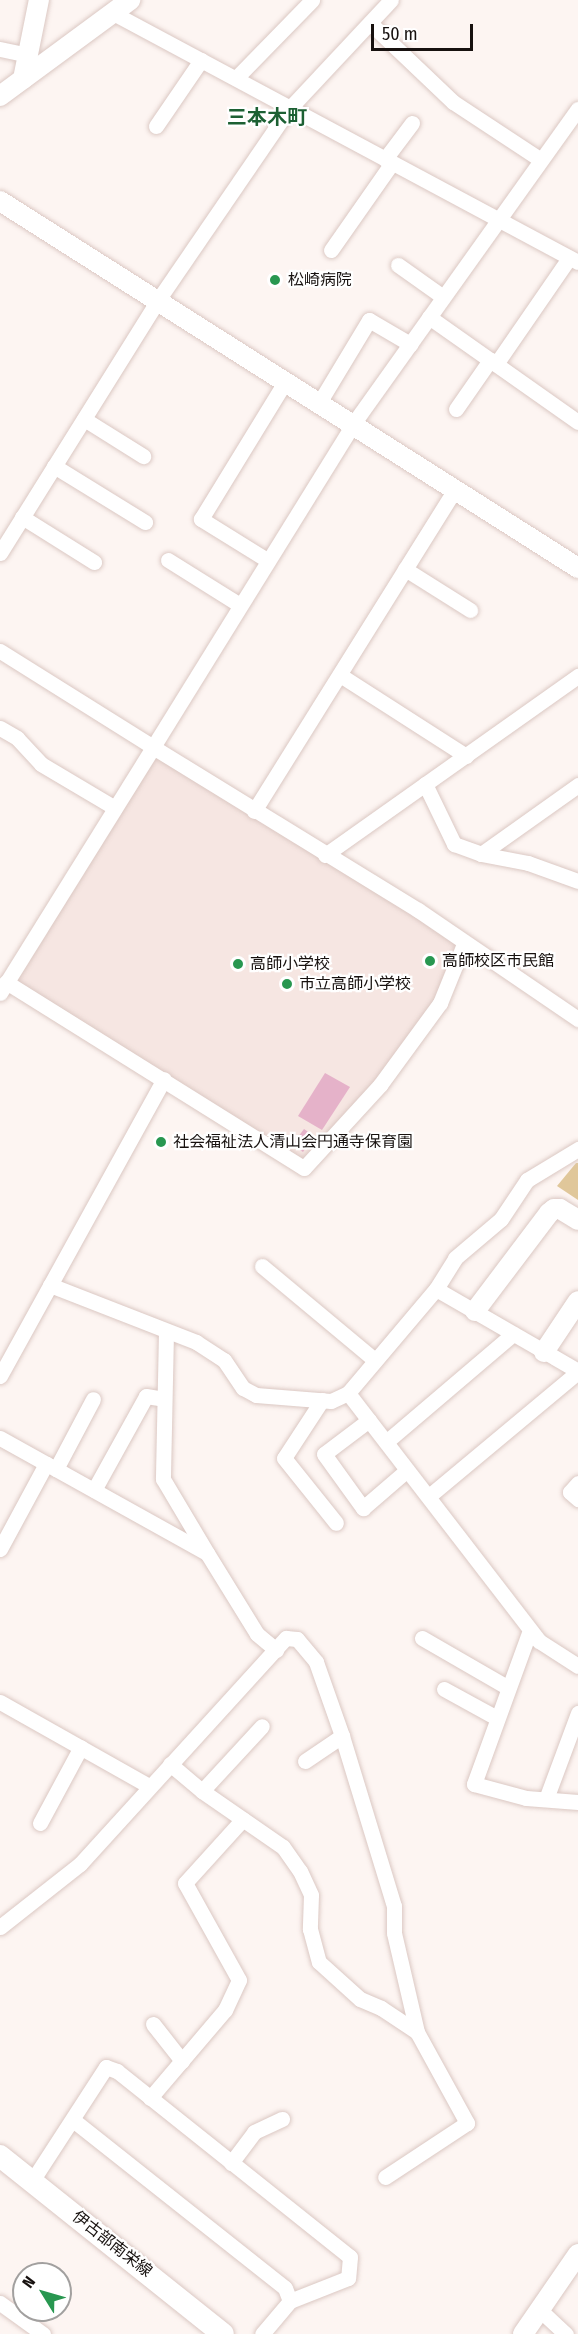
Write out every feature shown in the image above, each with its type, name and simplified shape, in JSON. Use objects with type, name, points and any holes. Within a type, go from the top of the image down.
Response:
[{"type":"main road","name":"伊古部南栄線","points":[[2,2159],[223,2334]]},
{"type":"street","points":[[23,80],[39,0]]},
{"type":"street","points":[[0,96],[130,0]]},
{"type":"street","points":[[236,78],[312,0]]},
{"type":"street","points":[[0,553],[158,300],[289,109],[370,23],[386,2]]},
{"type":"street","points":[[113,13],[574,260],[456,409]]},
{"type":"street","points":[[370,23],[453,102],[542,160]]},
{"type":"street","points":[[0,49],[28,55]]},
{"type":"street","points":[[156,126],[201,60]]},
{"type":"street","points":[[464,944],[440,1003],[380,1085],[304,1168],[164,1079],[3,988],[353,424],[578,109]]},
{"type":"street","points":[[331,250],[412,123]]},
{"type":"street","points":[[2,206],[158,300],[578,568]]},
{"type":"street","points":[[398,265],[443,297]]},
{"type":"street","points":[[429,317],[578,422]]},
{"type":"street","points":[[319,403],[369,320],[410,344]]},
{"type":"street","points":[[267,560],[201,519],[285,382]]},
{"type":"street","points":[[84,419],[143,456]]},
{"type":"street","points":[[54,466],[145,522]]},
{"type":"street","points":[[254,811],[455,489]]},
{"type":"street","points":[[22,518],[94,562]]},
{"type":"street","points":[[168,560],[240,605]]},
{"type":"street","points":[[405,568],[470,610]]},
{"type":"street","points":[[0,651],[254,811],[417,910],[464,944],[578,1019]]},
{"type":"street","points":[[340,675],[466,756]]},
{"type":"street","points":[[325,855],[578,676]]},
{"type":"street","points":[[0,728],[17,738],[42,764],[115,808]]},
{"type":"street","points":[[425,784],[454,844],[481,854],[528,863],[578,881]]},
{"type":"street","points":[[481,854],[578,785]]},
{"type":"street","points":[[0,1376],[164,1079]]},
{"type":"street","points":[[50,1285],[196,1342],[224,1360],[243,1388],[256,1395],[331,1401],[348,1393],[436,1289],[455,1258],[501,1219],[527,1180],[578,1149]]},
{"type":"street","points":[[475,1311],[549,1213],[554,1209],[560,1209],[578,1220]]},
{"type":"street","points":[[262,1266],[375,1360]]},
{"type":"street","points":[[429,1496],[578,1371],[436,1289]]},
{"type":"street","points":[[544,1352],[578,1301]]},
{"type":"street","points":[[166,1332],[163,1479],[257,1635],[276,1650]]},
{"type":"street","points":[[386,1442],[513,1334]]},
{"type":"street","points":[[348,1393],[539,1641],[578,1666]]},
{"type":"street","points":[[94,1490],[146,1396],[164,1399]]},
{"type":"street","points":[[0,1549],[93,1399]]},
{"type":"street","points":[[322,1400],[284,1458],[336,1523]]},
{"type":"street","points":[[369,1420],[324,1454],[363,1508],[407,1470]]},
{"type":"street","points":[[0,1438],[207,1553]]},
{"type":"street","points":[[578,1483],[570,1492],[578,1499]]},
{"type":"street","points":[[530,1630],[507,1687],[474,1784],[526,1798],[578,1802]]},
{"type":"street","points":[[0,1927],[80,1864],[286,1638],[297,1639],[316,1662],[342,1736],[394,1906],[394,1933],[417,2032],[467,2123],[385,2177]]},
{"type":"street","points":[[423,1638],[507,1687]]},
{"type":"street","points":[[444,1689],[497,1718]]},
{"type":"street","points":[[0,1702],[149,1786]]},
{"type":"street","points":[[546,1799],[578,1713]]},
{"type":"street","points":[[202,1791],[262,1726]]},
{"type":"street","points":[[305,1761],[342,1736]]},
{"type":"street","points":[[40,1823],[81,1747]]},
{"type":"street","points":[[170,1764],[202,1791],[283,1847],[300,1871],[311,1895],[310,1929],[319,1962],[360,1999],[381,2008],[417,2032]]},
{"type":"street","points":[[150,2098],[225,2010],[239,1980],[184,1883],[243,1819]]},
{"type":"street","points":[[153,2024],[182,2061]]},
{"type":"street","points":[[32,2181],[106,2067],[117,2071],[350,2258],[348,2278],[290,2301],[262,2334]]},
{"type":"street","points":[[231,2163],[254,2132],[282,2119]]},
{"type":"street","points":[[73,2120],[285,2288],[290,2301]]},
{"type":"street","points":[[523,2334],[541,2311],[578,2254]]},
{"type":"street","points":[[0,2303],[43,2334]]},
{"type":"street","points":[[541,2311],[566,2334]]},
{"type":"shaded area","name":"高師小学校","points":[[154,756],[411,912],[454,942],[456,952],[439,996],[382,1075],[302,1161],[19,984],[16,977]]},
{"type":"shaded area","points":[[325,1073],[350,1087],[322,1130],[298,1116]]},
{"type":"shaded area","points":[[304,1129],[314,1136],[303,1152],[292,1145]]},
{"type":"shaded area","points":[[578,1163],[578,1200],[557,1186]]},
{"type":"place","name":"松崎病院","points":[[275,280]]},
{"type":"place","name":"高師校区市民館","points":[[430,961]]},
{"type":"place","name":"高師小学校","points":[[238,964]]},
{"type":"place","name":"市立高師小学校","points":[[287,984]]},
{"type":"place","name":"社会福祉法人清山会円通寺保育園","points":[[161,1142]]},
{"type":"district","name":"三本木町","points":[[267,117]]}]
